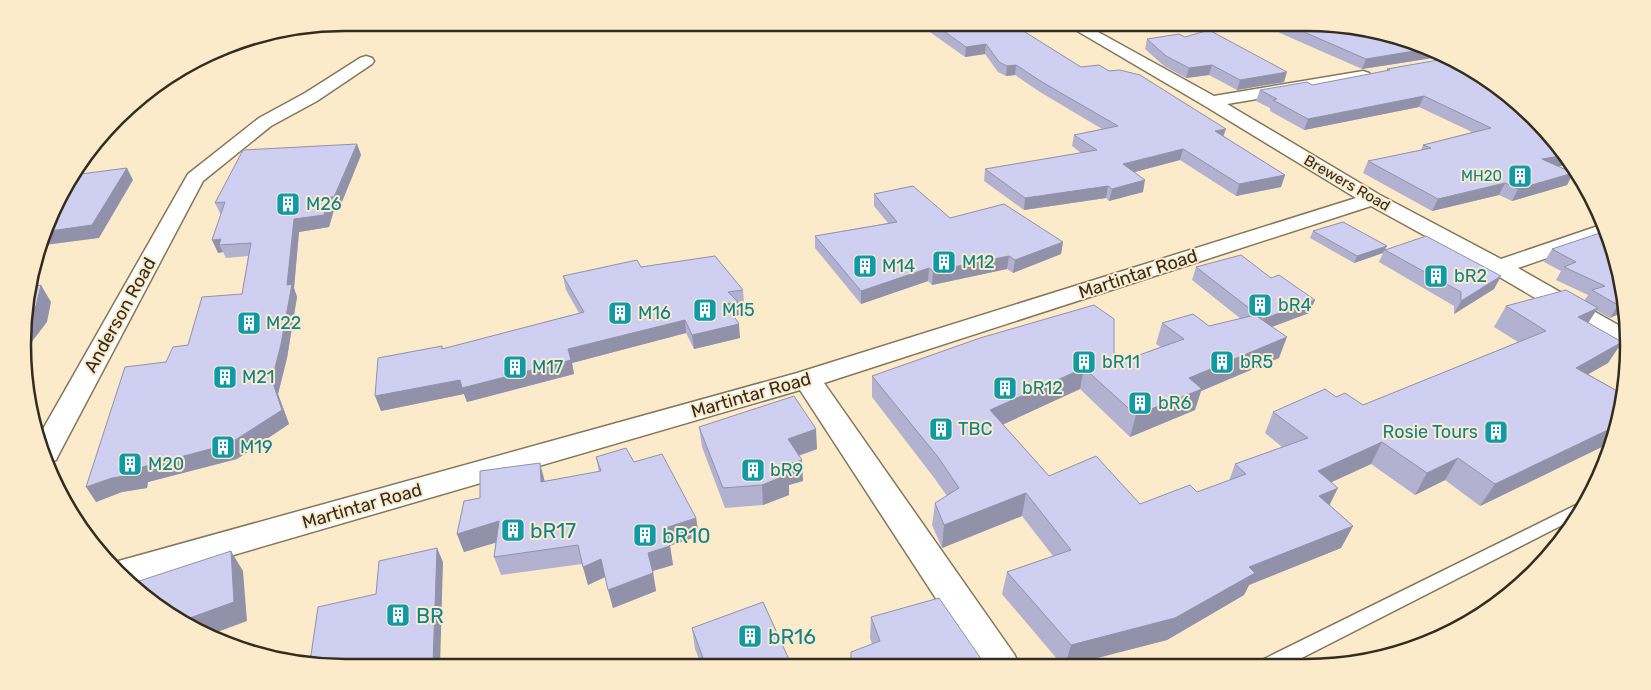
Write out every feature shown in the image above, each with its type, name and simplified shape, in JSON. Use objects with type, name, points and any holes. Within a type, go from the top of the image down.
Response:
[{"type":"street","name":"Brewers Road","points":[[1086,31],[1211,102],[1373,199],[1499,267],[1620,336]]},
{"type":"street","name":"Anderson Road","points":[[48,446],[195,178],[265,122],[311,97],[366,61]]},
{"type":"street","points":[[1211,102],[1379,74]]},
{"type":"street","name":"Martintar Road","points":[[128,572],[808,379],[1373,199]]},
{"type":"street","points":[[1499,267],[1599,232]]},
{"type":"street","points":[[808,379],[996,659]]},
{"type":"lane","points":[[1282,659],[1570,514]]},
{"type":"building","points":[[944,31],[1023,31],[1081,67],[1099,65],[1109,71],[1120,70],[1140,75],[1226,129],[1215,131],[1285,175],[1239,184],[1183,149],[1123,164],[1145,180],[1112,189],[1108,186],[1025,198],[985,169],[1097,150],[1074,135],[1118,126],[1016,65],[1007,66],[999,62],[986,44],[966,47]]},
{"type":"building","points":[[1211,31],[1287,72],[1240,80],[1212,65],[1189,68],[1166,56],[1147,39],[1179,34],[1185,37]]},
{"type":"building","points":[[1302,31],[1367,37],[1415,51],[1366,59]]},
{"type":"building","points":[[1437,60],[1463,73],[1497,96],[1528,123],[1557,157],[1542,159],[1566,170],[1569,174],[1518,189],[1505,183],[1438,199],[1368,161],[1431,148],[1423,145],[1491,128],[1424,96],[1308,119],[1273,100],[1277,99],[1260,90],[1307,82],[1312,85],[1390,70],[1387,69]]},
{"type":"building","points":[[357,144],[334,197],[329,197],[324,215],[294,219],[287,285],[292,284],[272,380],[282,410],[229,444],[139,468],[137,474],[112,478],[86,487],[125,367],[166,362],[173,347],[188,345],[202,297],[242,294],[251,243],[219,245],[221,239],[212,240],[225,202],[215,203],[243,150]]},
{"type":"building","points":[[127,168],[92,225],[53,231],[73,188],[82,174]]},
{"type":"building","points":[[913,186],[950,218],[1004,204],[1063,242],[1015,260],[1009,256],[933,271],[929,268],[861,291],[815,236],[897,222],[874,194]]},
{"type":"building","points":[[1343,222],[1387,246],[1357,256],[1313,231]]},
{"type":"building","points":[[1599,233],[1609,264],[1617,304],[1592,290],[1605,286],[1564,267],[1576,262],[1552,249]]},
{"type":"building","points":[[1426,236],[1501,276],[1461,301],[1461,292],[1385,250]]},
{"type":"building","points":[[1241,255],[1271,278],[1279,275],[1315,300],[1263,319],[1196,267]]},
{"type":"building","points":[[715,256],[743,290],[728,292],[738,302],[726,304],[739,324],[692,335],[685,320],[568,349],[571,360],[462,388],[460,380],[375,396],[378,358],[442,346],[442,349],[584,312],[563,276],[637,260],[641,267]]},
{"type":"building","points":[[41,285],[34,309],[34,304],[37,286]]},
{"type":"building","points":[[1566,290],[1598,308],[1578,317],[1620,341],[1620,343],[1576,368],[1616,391],[1608,430],[1495,484],[1458,458],[1427,473],[1382,442],[1318,471],[1338,488],[1319,496],[1353,526],[1249,567],[1255,573],[1175,618],[1071,645],[1007,572],[1071,550],[1026,493],[944,525],[935,503],[959,488],[938,457],[872,376],[980,338],[1094,305],[1114,319],[1114,364],[1184,339],[1162,323],[1193,314],[1209,326],[1255,315],[1287,337],[1189,378],[1202,389],[1136,415],[1084,368],[990,410],[1049,476],[1096,456],[1140,504],[1190,485],[1197,492],[1246,474],[1235,464],[1308,438],[1273,412],[1325,389],[1336,397],[1345,393],[1363,405],[1546,331],[1506,306]]},
{"type":"building","name":"bR9","points":[[794,396],[816,429],[788,439],[802,460],[783,466],[789,474],[762,485],[723,488],[699,427]]},
{"type":"building","points":[[626,448],[634,462],[662,454],[696,518],[662,529],[670,546],[648,553],[653,573],[608,590],[601,559],[583,567],[578,545],[494,557],[499,521],[457,534],[464,501],[480,498],[480,471],[540,463],[541,482],[601,471],[596,457]]},
{"type":"building","name":"BR","points":[[437,548],[433,659],[345,659],[311,657],[318,607],[376,594],[379,561]]},
{"type":"building","points":[[231,551],[234,602],[190,618],[138,581]]},
{"type":"building","points":[[939,598],[981,659],[851,659],[851,652],[880,641],[871,617]]},
{"type":"building","points":[[763,602],[789,659],[703,659],[692,628]]},
{"type":"place","name":"MH20","points":[[1520,176]]},
{"type":"place","name":"M26","points":[[288,204]]},
{"type":"place","name":"M12","points":[[944,262]]},
{"type":"place","name":"M14","points":[[865,266]]},
{"type":"place","name":"bR2","points":[[1436,276]]},
{"type":"place","name":"bR4","points":[[1260,305]]},
{"type":"place","name":"M15","points":[[705,310]]},
{"type":"place","name":"M16","points":[[620,313]]},
{"type":"place","name":"M22","points":[[249,323]]},
{"type":"place","name":"bR11","points":[[1084,362]]},
{"type":"place","name":"bR5","points":[[1222,362]]},
{"type":"place","name":"M17","points":[[515,367]]},
{"type":"place","name":"M21","points":[[225,377]]},
{"type":"place","name":"bR12","points":[[1005,388]]},
{"type":"place","name":"bR6","points":[[1140,403]]},
{"type":"place","name":"TBC","points":[[941,429]]},
{"type":"place","name":"Rosie Tours","points":[[1496,432]]},
{"type":"place","name":"M19","points":[[223,447]]},
{"type":"place","name":"M20","points":[[130,464]]},
{"type":"place","name":"bR9","points":[[753,470]]},
{"type":"place","name":"bR17","points":[[513,530]]},
{"type":"place","name":"bR10","points":[[645,535]]},
{"type":"place","name":"BR","points":[[398,615]]},
{"type":"place","name":"bR16","points":[[750,636]]}]
